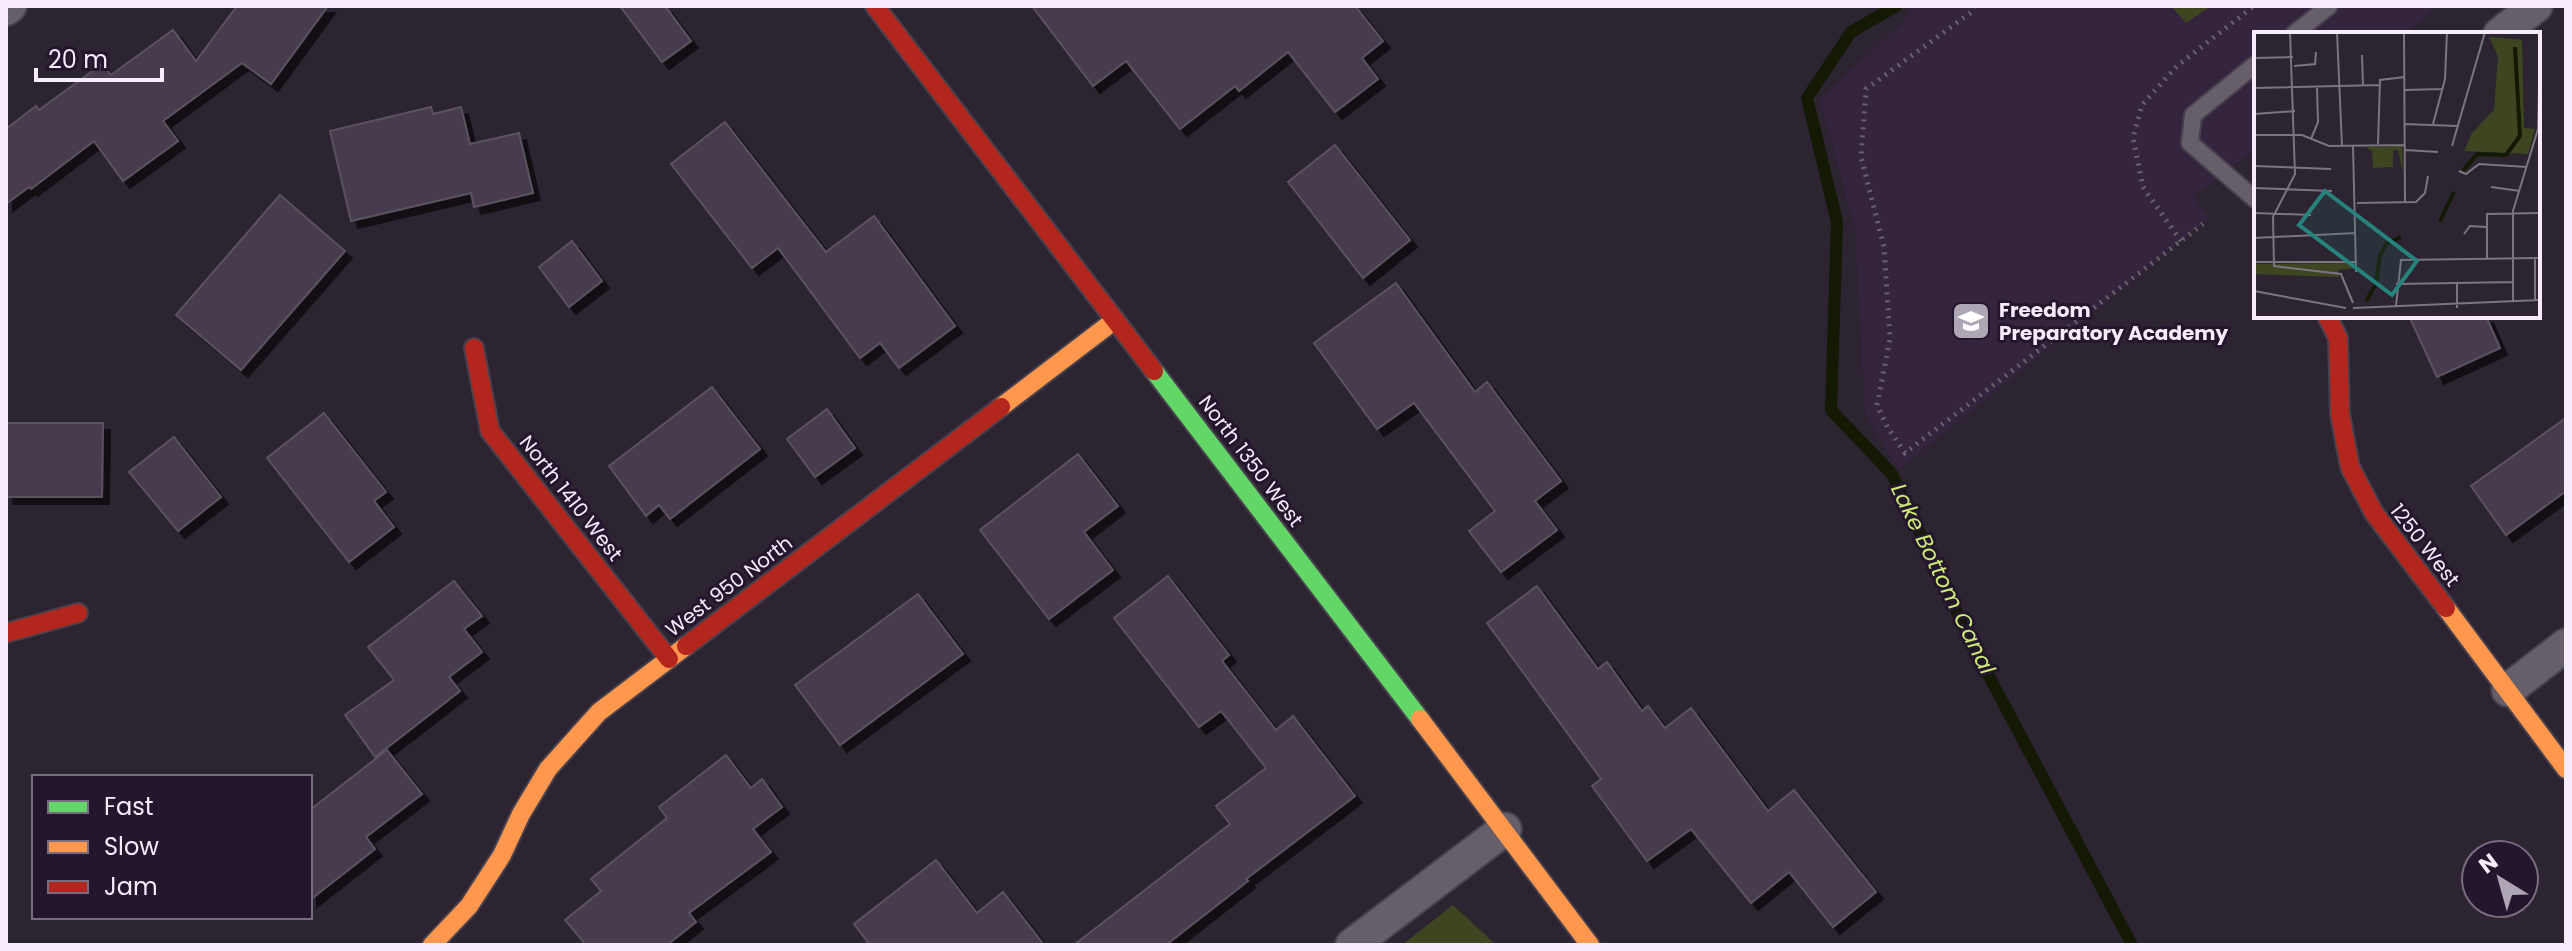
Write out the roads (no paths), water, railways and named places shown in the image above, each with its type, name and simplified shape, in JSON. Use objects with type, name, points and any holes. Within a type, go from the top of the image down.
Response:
[{"type":"street","name":"North 1350 West","points":[[875,6],[1505,829],[1590,945]]},
{"type":"street","points":[[2503,32],[2536,6]]},
{"type":"street","name":"1250 West","points":[[2328,318],[2338,336],[2340,417],[2345,452],[2357,488],[2372,513],[2566,769]]},
{"type":"street","name":"West 950 North","points":[[432,945],[469,906],[502,855],[521,814],[548,769],[599,712],[1115,320]]},
{"type":"street","name":"North 1410 West","points":[[474,348],[490,431],[669,659]]},
{"type":"street","points":[[6,633],[78,613]]},
{"type":"street","points":[[2508,690],[2566,645]]},
{"type":"street","points":[[1352,945],[1505,829]]},
{"type":"lane","points":[[2296,32],[2329,6]]},
{"type":"lane","points":[[2254,66],[2193,115],[2190,143],[2254,198]]},
{"type":"waterway","name":"Lake Bottom Canal","points":[[1896,6],[1851,32],[1807,98],[1837,222],[1831,410],[1892,474],[1974,648],[2132,945]]},
{"type":"place","name":"Freedom Preparatory Academy","points":[[1971,321]]}]
